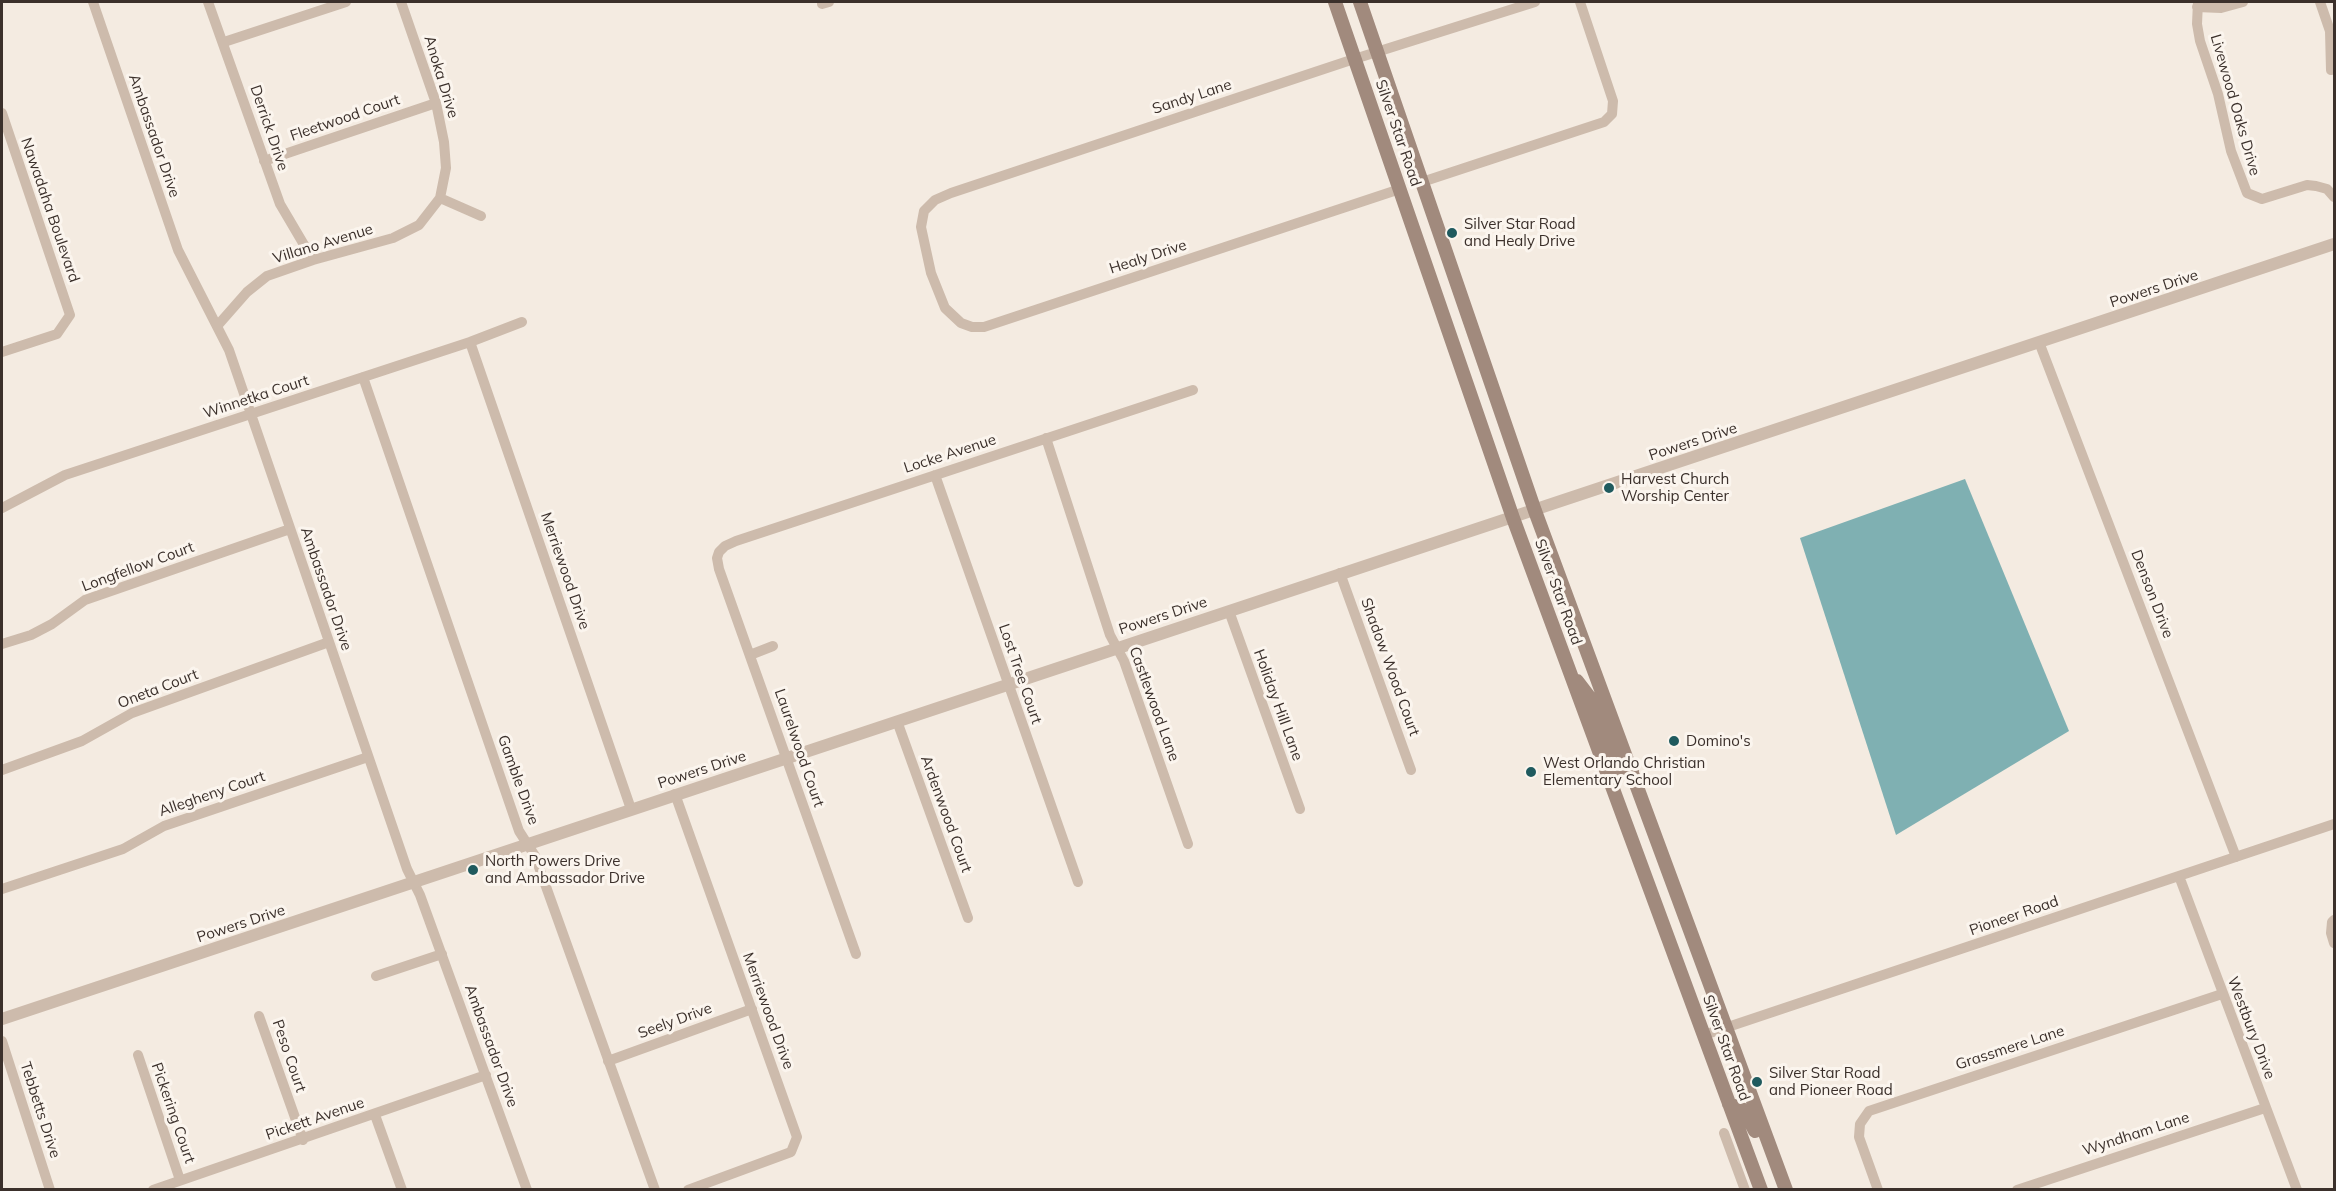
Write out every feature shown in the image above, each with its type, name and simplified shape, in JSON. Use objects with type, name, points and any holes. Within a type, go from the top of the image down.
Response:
[{"type":"main road","name":"Silver Star Road","points":[[1335,2],[1513,518],[1761,1190]]},
{"type":"main road","name":"Silver Star Road","points":[[1360,2],[1535,511],[1786,1190]]},
{"type":"main road","points":[[1569,670],[1590,698],[1615,765],[1622,771],[1632,772]]},
{"type":"main road","points":[[1729,1104],[1739,1106],[1750,1118],[1776,1190]]},
{"type":"street","name":"Ambassador Drive","points":[[93,2],[178,250],[229,350],[407,869],[442,954],[526,1190]]},
{"type":"street","name":"Derrick Drive","points":[[208,2],[280,204],[312,260]]},
{"type":"street","points":[[224,42],[346,2]]},
{"type":"street","name":"Anoka Drive","points":[[401,2],[436,103],[444,142],[446,168],[440,198]]},
{"type":"street","points":[[822,2],[822,4],[829,2]]},
{"type":"street","name":"Sandy Lane","points":[[931,273],[921,226],[924,211],[935,200],[1355,59],[1535,2]]},
{"type":"street","points":[[1422,182],[1604,122],[1612,114],[1612,101],[1580,2]]},
{"type":"street","points":[[2198,4],[2229,7],[2243,2]]},
{"type":"street","points":[[2320,2],[2331,37],[2331,70]]},
{"type":"street","name":"Livewood Oaks Drive","points":[[2198,4],[2200,41],[2218,94],[2230,151],[2247,193],[2262,199],[2307,185],[2327,189],[2334,197]]},
{"type":"street","name":"Fleetwood Court","points":[[264,161],[436,103]]},
{"type":"street","name":"Nawadaha Boulevard","points":[[2,113],[69,315],[57,334],[2,352]]},
{"type":"street","name":"Healy Drive","points":[[931,273],[945,308],[961,322],[972,327],[984,327],[1400,189]]},
{"type":"street","name":"Villano Avenue","points":[[218,325],[247,292],[267,276],[312,260],[393,238],[419,225],[440,198]]},
{"type":"street","points":[[440,198],[481,216]]},
{"type":"street","name":"Powers Drive","points":[[2,1019],[2334,244]]},
{"type":"street","name":"Winnetka Court","points":[[2,508],[65,475],[470,342],[522,322]]},
{"type":"street","name":"Merriewood Drive","points":[[470,342],[631,809]]},
{"type":"street","name":"Denson Drive","points":[[2038,342],[2236,857]]},
{"type":"street","name":"Gamble Drive","points":[[363,377],[519,831],[535,856],[655,1190]]},
{"type":"street","name":"Locke Avenue","points":[[719,552],[736,541],[1193,390]]},
{"type":"street","name":"Castlewood Lane","points":[[1046,438],[1110,634],[1124,661],[1188,844]]},
{"type":"street","name":"Lost Tree Court","points":[[935,475],[1077,882]]},
{"type":"street","name":"Longfellow Court","points":[[2,644],[31,635],[52,624],[85,600],[290,529]]},
{"type":"street","name":"Laurelwood Court","points":[[719,552],[717,558],[719,569],[856,954]]},
{"type":"street","name":"Shadow Wood Court","points":[[1340,573],[1411,770]]},
{"type":"street","name":"Holiday Hill Lane","points":[[1228,611],[1300,809]]},
{"type":"street","name":"Oneta Court","points":[[2,770],[82,741],[132,713],[329,642]]},
{"type":"street","points":[[750,655],[773,646]]},
{"type":"street","name":"Ardenwood Court","points":[[897,721],[968,918]]},
{"type":"street","name":"Allegheny Court","points":[[2,890],[123,849],[164,826],[368,757]]},
{"type":"street","name":"Merriewood Drive","points":[[675,794],[797,1137],[791,1152],[688,1190]]},
{"type":"street","name":"Pioneer Road","points":[[1704,1035],[2334,824]]},
{"type":"street","name":"Westbury Drive","points":[[2179,876],[2297,1190]]},
{"type":"street","points":[[2334,920],[2331,933],[2334,943]]},
{"type":"street","points":[[376,976],[442,954]]},
{"type":"street","name":"Grassmere Lane","points":[[1878,1190],[1859,1137],[1860,1124],[1869,1111],[2222,994]]},
{"type":"street","name":"Seely Drive","points":[[608,1062],[752,1009]]},
{"type":"street","name":"Peso Court","points":[[259,1016],[303,1140]]},
{"type":"street","name":"Tebbetts Drive","points":[[2,1041],[50,1190]]},
{"type":"street","name":"Pickering Court","points":[[138,1055],[180,1180]]},
{"type":"street","name":"Pickett Avenue","points":[[153,1190],[486,1075]]},
{"type":"street","name":"Wyndham Lane","points":[[2017,1190],[2265,1108]]},
{"type":"street","points":[[375,1115],[402,1190]]},
{"type":"street","points":[[1724,1133],[1745,1190]]},
{"type":"water","points":[[1965,479],[2069,731],[1896,835],[1800,538]]},
{"type":"place","name":"Silver Star Road and Healy Drive","points":[[1452,233]]},
{"type":"place","name":"Harvest Church Worship Center","points":[[1609,488]]},
{"type":"place","name":"Domino's","points":[[1674,741]]},
{"type":"place","name":"West Orlando Christian Elementary School","points":[[1531,772]]},
{"type":"place","name":"North Powers Drive and Ambassador Drive","points":[[473,870]]},
{"type":"place","name":"Silver Star Road and Pioneer Road","points":[[1757,1082]]}]
